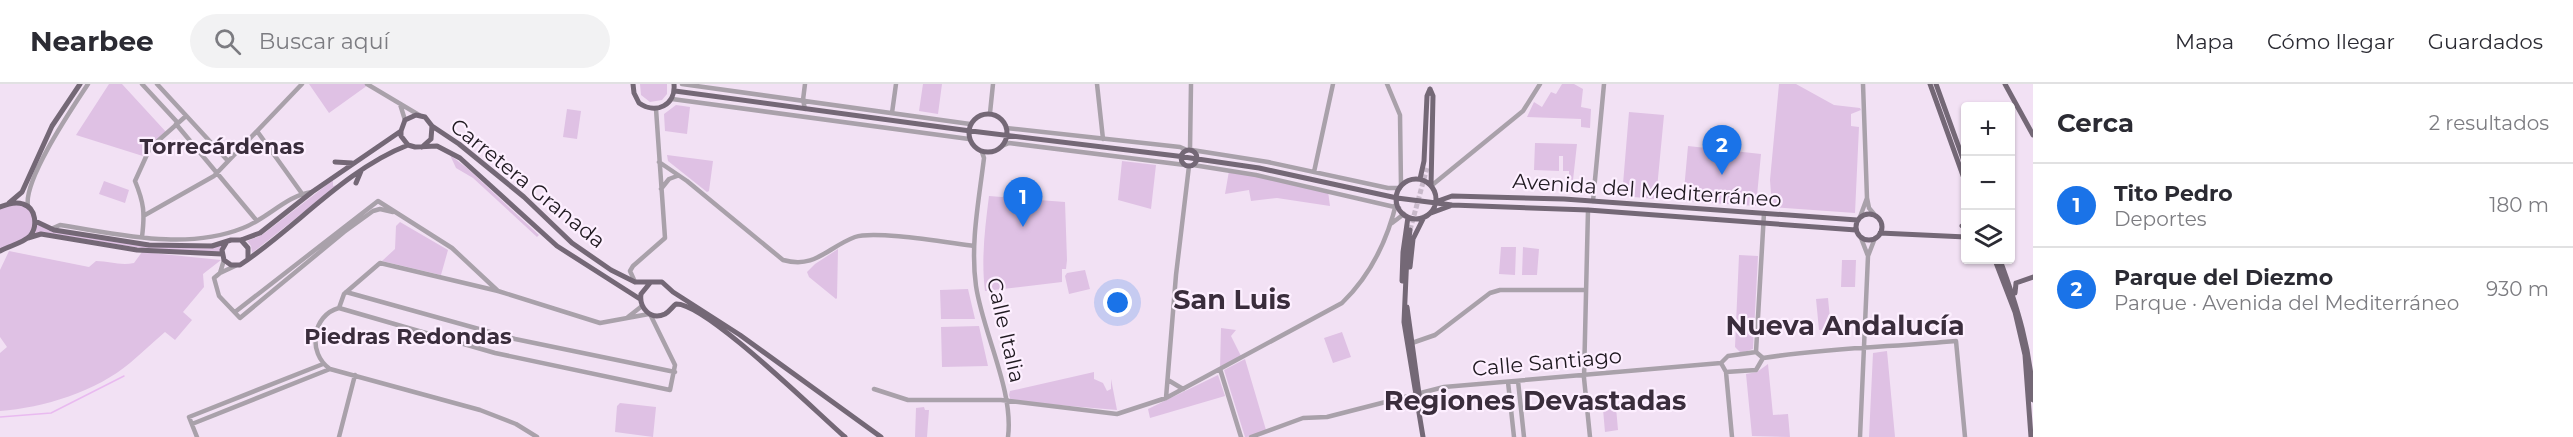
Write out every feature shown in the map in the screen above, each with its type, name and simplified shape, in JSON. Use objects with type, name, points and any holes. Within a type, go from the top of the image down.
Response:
[{"type":"main road","points":[[0,207],[22,192],[52,126],[80,84]]},
{"type":"main road","points":[[628,84],[633,84],[639,103],[656,109],[668,104],[672,99],[674,87]]},
{"type":"main road","points":[[1930,84],[1961,172]]},
{"type":"main road","points":[[1936,84],[1961,156]]},
{"type":"main road","points":[[2005,84],[2033,135]]},
{"type":"main road","name":"Avenida del Mediterráneo","points":[[674,87],[805,109],[1259,168],[1397,203],[1436,202],[1452,205],[1588,210],[1856,230]]},
{"type":"main road","points":[[1420,179],[1424,166],[1427,96],[1430,87]]},
{"type":"main road","points":[[1407,314],[1411,246],[1417,229],[1436,202],[1433,189],[1433,96],[1430,87]]},
{"type":"main road","points":[[1427,168],[1430,87]]},
{"type":"main road","points":[[986,152],[976,149],[969,139],[970,124],[980,115],[990,113],[1002,119],[1007,136],[1002,146]]},
{"type":"main road","name":"Carretera Granada","points":[[405,120],[420,115],[428,119],[432,126],[459,144],[524,197],[572,243],[611,270],[635,282],[666,284],[673,292],[740,335],[881,437]]},
{"type":"main road","points":[[22,192],[35,221],[51,229],[149,245],[207,246],[241,240],[261,233],[303,196],[401,131],[405,120]]},
{"type":"main road","name":"Carretera Granada","points":[[421,147],[431,139],[432,126]]},
{"type":"main road","points":[[0,251],[41,234],[137,250],[223,257],[235,266],[240,265],[361,171],[387,154],[408,145],[401,131]]},
{"type":"main road","name":"Carretera Granada","points":[[408,145],[437,146],[460,158],[557,246],[640,299]]},
{"type":"main road","name":"Avenida del Mediterráneo","points":[[986,152],[1002,146]]},
{"type":"main road","points":[[1190,150],[1198,159],[1189,165],[1181,157],[1190,150]]},
{"type":"main road","points":[[335,162],[354,162]]},
{"type":"main road","points":[[356,183],[361,171]]},
{"type":"main road","points":[[1417,393],[1407,314],[1403,252],[1406,216],[1397,203],[1400,187],[1408,181],[1420,179],[1433,189],[1452,196]]},
{"type":"main road","name":"Avenida del Mediterráneo","points":[[1436,202],[1452,196],[1593,201],[1858,218]]},
{"type":"main road","points":[[9,203],[26,205]]},
{"type":"main road","points":[[1406,216],[1427,215],[1452,205]]},
{"type":"main road","points":[[1866,214],[1874,214],[1881,222],[1880,233],[1869,240],[1861,238],[1856,230],[1858,218],[1866,214]]},
{"type":"main road","points":[[28,238],[34,229],[35,221]]},
{"type":"main road","points":[[1410,230],[1406,302],[1425,437]]},
{"type":"main road","points":[[1880,233],[1961,237]]},
{"type":"main road","points":[[241,240],[248,248],[248,258]]},
{"type":"main road","points":[[223,257],[227,242]]},
{"type":"main road","points":[[1996,264],[2014,312],[2025,355],[2031,437]]},
{"type":"main road","points":[[2002,264],[2016,303]]},
{"type":"main road","points":[[2003,267],[2007,269],[2016,283]]},
{"type":"main road","points":[[2016,283],[2033,277]]},
{"type":"main road","points":[[651,282],[643,289],[640,299],[642,306],[650,314],[660,315],[676,304],[685,305],[739,342],[844,437]]},
{"type":"main road","points":[[2016,283],[2014,289],[2016,303],[2030,361],[2033,400]]},
{"type":"main road","points":[[672,307],[673,292]]},
{"type":"street","points":[[26,205],[49,149],[88,84]]},
{"type":"street","points":[[142,84],[257,221]]},
{"type":"street","points":[[157,84],[228,161]]},
{"type":"street","points":[[145,215],[205,184],[302,84]]},
{"type":"street","points":[[367,84],[420,115]]},
{"type":"street","points":[[682,84],[970,124]]},
{"type":"street","points":[[805,84],[803,100],[805,109]]},
{"type":"street","points":[[892,113],[896,84]]},
{"type":"street","points":[[990,113],[993,84]]},
{"type":"street","points":[[1097,84],[1103,139]]},
{"type":"street","points":[[1190,150],[1191,84]]},
{"type":"street","points":[[1314,172],[1333,84]]},
{"type":"street","points":[[1006,128],[1180,147],[1268,162],[1388,188],[1400,187],[1400,115],[1387,84]]},
{"type":"street","points":[[1433,189],[1523,111],[1540,84]]},
{"type":"street","points":[[1593,201],[1604,86],[1597,84]]},
{"type":"street","points":[[1863,84],[1867,198],[1869,208],[1874,214]]},
{"type":"street","points":[[672,99],[969,139]]},
{"type":"street","points":[[400,104],[405,120]]},
{"type":"street","points":[[635,282],[630,271],[665,238],[656,109]]},
{"type":"street","points":[[142,237],[145,215],[143,201],[135,181],[150,148],[186,116]]},
{"type":"street","points":[[51,229],[60,225],[142,237],[204,238],[242,229],[303,196],[257,131]]},
{"type":"street","name":"Avenida del Mediterráneo","points":[[1002,146],[1009,143],[1189,165],[1256,175],[1397,203]]},
{"type":"street","name":"Calle Italia","points":[[986,152],[974,246],[980,304],[1007,402],[1010,421],[1008,437]]},
{"type":"street","points":[[659,162],[783,260],[796,264],[807,263],[841,243],[863,235],[974,246]]},
{"type":"street","points":[[1166,398],[1176,274],[1189,165]]},
{"type":"street","points":[[662,189],[669,180],[679,176]]},
{"type":"street","points":[[1858,218],[1867,198]]},
{"type":"street","points":[[235,312],[373,205],[381,202],[393,212],[452,248],[498,291]]},
{"type":"street","points":[[874,389],[908,400],[1000,399],[1007,402],[1117,414],[1166,398],[1342,303],[1371,268],[1391,225],[1397,203]]},
{"type":"street","points":[[235,266],[214,278],[218,293],[240,318],[274,287],[363,218],[377,209],[393,212]]},
{"type":"street","points":[[1588,210],[1584,375],[1590,437]]},
{"type":"street","points":[[1762,358],[1756,352],[1764,213]]},
{"type":"street","points":[[1391,225],[1396,219],[1406,216]]},
{"type":"street","points":[[1861,238],[1868,256]]},
{"type":"street","points":[[1860,437],[1868,256],[1875,238]]},
{"type":"street","points":[[220,273],[223,257]]},
{"type":"street","points":[[339,308],[346,292],[380,263],[498,291],[600,323],[650,314],[675,365],[670,390],[495,353],[339,308],[322,316],[315,342],[320,361],[330,369],[480,410],[516,424],[537,437]]},
{"type":"street","points":[[1412,343],[1435,335],[1490,293],[1500,290],[1586,290]]},
{"type":"street","points":[[346,292],[515,339],[675,372]]},
{"type":"street","points":[[628,317],[642,306]]},
{"type":"street","points":[[657,325],[660,315]]},
{"type":"street","points":[[1762,358],[1956,341],[1965,437]]},
{"type":"street","name":"Calle Santiago","points":[[1251,437],[1303,418],[1342,413],[1444,387],[1721,363],[1728,356],[1756,352]]},
{"type":"street","points":[[1726,372],[1756,370],[1762,358]]},
{"type":"street","points":[[1721,363],[1726,372],[1732,437]]},
{"type":"street","points":[[197,437],[189,417],[323,364]]},
{"type":"street","points":[[192,424],[330,369]]},
{"type":"street","points":[[1220,369],[1241,437]]},
{"type":"street","points":[[339,437],[355,375]]},
{"type":"street","points":[[1168,380],[1183,389]]},
{"type":"street","points":[[1508,381],[1514,437]]},
{"type":"street","points":[[1518,381],[1524,437]]},
{"type":"shaded area","points":[[109,84],[122,84],[167,133],[150,148],[146,157],[76,135]]},
{"type":"shaded area","points":[[309,84],[367,84],[368,85],[329,113]]},
{"type":"shaded area","points":[[640,84],[667,84],[667,94],[662,100],[650,102],[641,95]]},
{"type":"shaded area","points":[[923,84],[942,84],[938,114],[919,111]]},
{"type":"shaded area","points":[[1562,84],[1574,84],[1583,89],[1581,107],[1591,109],[1590,128],[1581,127],[1581,119],[1527,117],[1534,102],[1542,107],[1551,92],[1556,94]]},
{"type":"shaded area","points":[[1779,84],[1796,84],[1834,105],[1860,108],[1861,110],[1851,114],[1851,126],[1859,127],[1855,213],[1772,207],[1770,180]]},
{"type":"shaded area","points":[[676,105],[690,107],[687,134],[665,131],[664,114]]},
{"type":"shaded area","points":[[567,109],[581,111],[577,139],[563,137]]},
{"type":"shaded area","points":[[1629,112],[1664,115],[1656,199],[1622,196]]},
{"type":"shaded area","points":[[1535,143],[1577,144],[1573,180],[1569,179],[1569,171],[1563,171],[1563,156],[1559,156],[1559,171],[1534,170]]},
{"type":"shaded area","points":[[1688,146],[1761,154],[1756,206],[1683,201]]},
{"type":"shaded area","points":[[450,155],[539,235],[537,237],[473,178],[456,168]]},
{"type":"shaded area","points":[[667,155],[713,161],[709,191],[707,192],[668,161]]},
{"type":"shaded area","points":[[1122,161],[1156,165],[1151,209],[1118,200]]},
{"type":"shaded area","points":[[1229,171],[1328,191],[1330,206],[1277,198],[1251,201],[1249,190],[1225,194]]},
{"type":"shaded area","points":[[333,180],[333,186],[338,185],[252,253],[247,241],[262,235]]},
{"type":"shaded area","points":[[104,181],[129,190],[125,203],[99,194]]},
{"type":"shaded area","points":[[989,196],[1065,202],[1067,260],[1066,269],[1062,269],[1062,282],[985,291],[983,255]]},
{"type":"shaded area","points":[[9,203],[28,206],[35,221],[45,227],[93,238],[188,246],[227,242],[222,254],[163,251],[41,234],[0,251],[0,207]]},
{"type":"shaded area","points":[[400,222],[448,250],[441,275],[382,261],[395,249],[396,226]]},
{"type":"shaded area","points":[[1501,247],[1516,247],[1515,275],[1499,274]]},
{"type":"shaded area","points":[[1523,247],[1539,249],[1537,275],[1522,275]]},
{"type":"shaded area","points":[[838,249],[836,299],[809,277],[807,272]]},
{"type":"shaded area","points":[[9,251],[89,267],[96,261],[134,263],[142,252],[221,260],[203,274],[204,287],[183,312],[192,320],[175,340],[165,332],[117,373],[86,390],[51,402],[0,411],[0,353],[7,347],[0,337],[0,270]]},
{"type":"shaded area","points":[[1739,255],[1758,256],[1753,349],[1741,353],[1735,347]]},
{"type":"shaded area","points":[[1842,260],[1856,260],[1855,287],[1841,287]]},
{"type":"shaded area","points":[[1085,270],[1090,289],[1069,294],[1065,276],[1067,273]]},
{"type":"shaded area","points":[[968,289],[975,319],[941,319],[940,290]]},
{"type":"shaded area","points":[[1828,298],[1831,329],[1819,330],[1816,299]]},
{"type":"shaded area","points":[[979,326],[988,366],[942,367],[941,327]]},
{"type":"shaded area","points":[[1221,328],[1236,330],[1231,336],[1242,358],[1220,369]]},
{"type":"shaded area","points":[[1342,332],[1351,357],[1333,363],[1324,338]]},
{"type":"shaded area","points":[[1887,351],[1895,437],[1869,437],[1873,353]]},
{"type":"shaded area","points":[[1245,359],[1266,430],[1247,437],[1245,437],[1224,370]]},
{"type":"shaded area","points":[[1768,364],[1773,415],[1788,414],[1790,437],[1752,436],[1746,374],[1757,372]]},
{"type":"shaded area","points":[[1094,372],[1094,379],[1103,383],[1107,391],[1111,389],[1111,379],[1117,410],[1011,401],[1009,395],[1010,391]]},
{"type":"shaded area","points":[[1218,375],[1225,396],[1150,418],[1148,409]]},
{"type":"shaded area","points":[[1615,396],[1618,430],[1605,432],[1602,398]]},
{"type":"shaded area","points":[[620,403],[656,407],[653,437],[615,432],[617,406]]},
{"type":"shaded area","points":[[924,407],[925,410],[929,410],[927,437],[915,437],[916,408]]},
{"type":"waterway","points":[[0,417],[51,413],[124,376]]},
{"type":"tunnel","points":[[1410,230],[1427,168]]},
{"type":"place","name":"Parque del Diezmo","points":[[1722,175]]},
{"type":"place","name":"Tito Pedro","points":[[1023,227]]},
{"type":"district","name":"Torrecárdenas","points":[[222,146]]},
{"type":"district","name":"San Luis","points":[[1232,299]]},
{"type":"district","name":"Nueva Andalucía","points":[[1845,325]]},
{"type":"district","name":"Piedras Redondas","points":[[408,336]]},
{"type":"district","name":"Regiones Devastadas","points":[[1535,400]]}]
